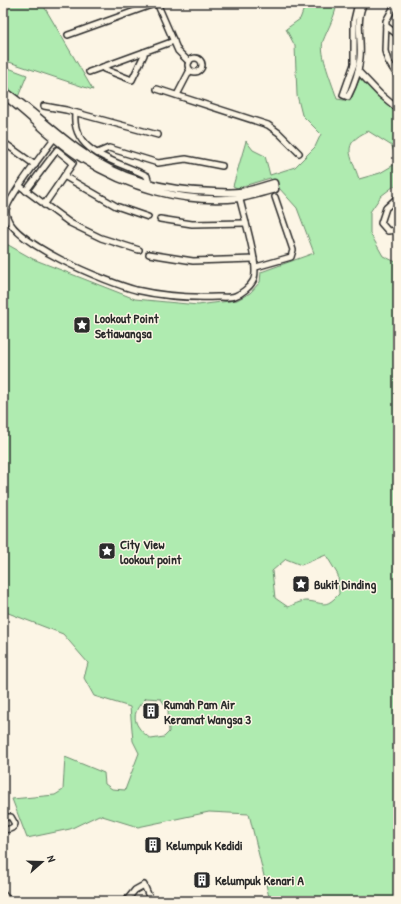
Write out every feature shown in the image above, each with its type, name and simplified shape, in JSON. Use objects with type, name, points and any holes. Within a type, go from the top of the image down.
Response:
[{"type":"street","points":[[68,35],[157,3],[182,56],[189,62],[190,70],[177,95]]},
{"type":"street","points":[[358,3],[354,20],[354,64],[343,95],[348,97],[358,71],[360,58],[359,15],[364,3]]},
{"type":"street","points":[[396,3],[388,16],[386,26],[386,56],[390,67],[398,77]]},
{"type":"street","points":[[386,26],[398,35]]},
{"type":"street","points":[[89,72],[174,41]]},
{"type":"street","points":[[103,67],[104,69],[132,80],[144,52]]},
{"type":"street","points":[[189,62],[196,59],[201,64],[198,71],[190,70]]},
{"type":"street","points":[[358,71],[380,94],[398,108]]},
{"type":"street","points":[[157,89],[268,125],[279,132],[299,153]]},
{"type":"street","points":[[3,90],[30,109],[56,135],[80,158],[130,184],[167,194],[185,197],[239,195],[275,189],[274,182],[239,195],[192,192],[149,184],[104,166],[82,153],[56,135],[3,95]]},
{"type":"street","points":[[44,106],[75,112],[158,135]]},
{"type":"street","points":[[75,112],[74,122],[78,133],[97,153],[112,163],[147,176],[149,184]]},
{"type":"street","points":[[56,135],[20,186],[6,210],[8,222],[15,230],[39,248],[83,270],[136,290],[194,298],[235,296],[246,289],[254,280],[256,267],[239,195]]},
{"type":"street","points":[[3,142],[35,165]]},
{"type":"street","points":[[97,153],[109,148],[154,162],[163,163],[186,159],[222,166]]},
{"type":"street","points":[[27,190],[57,150],[73,163],[45,203]]},
{"type":"street","points":[[64,176],[116,206],[148,216]]},
{"type":"street","points":[[20,186],[45,203],[70,223],[101,238],[139,250]]},
{"type":"street","points":[[256,267],[291,257],[293,250],[275,197]]},
{"type":"street","points":[[398,197],[386,208],[383,213],[381,223],[388,231],[398,230]]},
{"type":"street","points":[[160,219],[192,224],[246,223]]},
{"type":"street","points":[[149,254],[193,261],[254,259]]},
{"type":"street","points":[[3,820],[6,817],[11,817],[15,824],[11,829],[3,829]]},
{"type":"street","points":[[126,901],[135,890],[144,886],[151,901]]},
{"type":"street","points":[[3,894],[8,901]]},
{"type":"green space","points":[[3,3],[42,3],[93,90],[3,60]]},
{"type":"green space","points":[[306,3],[337,3],[322,47],[327,70],[337,99],[350,101],[360,78],[398,114],[398,183],[381,196],[370,212],[370,233],[383,256],[398,263],[398,901],[270,901],[249,814],[209,812],[138,827],[99,815],[70,829],[27,838],[12,799],[55,795],[63,790],[65,757],[104,773],[105,784],[112,789],[125,790],[139,753],[133,741],[130,707],[94,696],[84,678],[88,663],[63,634],[3,611],[3,242],[33,259],[135,299],[198,305],[237,300],[250,293],[260,282],[261,272],[314,253],[297,208],[270,178],[237,188],[233,186],[246,141],[253,150],[265,156],[270,175],[295,167],[315,147],[321,134],[302,115],[297,95],[295,46],[286,29],[300,19]],"holes":[[[368,131],[392,146],[397,163],[380,173],[359,179],[350,151],[354,141]],[[326,555],[338,575],[339,594],[327,604],[304,601],[288,607],[275,598],[272,571],[286,559],[301,565]],[[146,698],[161,699],[168,710],[169,732],[164,737],[151,739],[137,725],[135,715]]]},
{"type":"green space","points":[[3,66],[27,75],[18,97],[3,88]]},
{"type":"place","name":"Lookout Point Setiawangsa","points":[[82,325]]},
{"type":"place","name":"City View lookout point","points":[[107,551]]},
{"type":"place","name":"Bukit Dinding","points":[[301,584]]},
{"type":"place","name":"Rumah Pam Air Keramat Wangsa 3","points":[[151,711]]},
{"type":"place","name":"Kelumpuk Kedidi","points":[[153,845]]},
{"type":"place","name":"Kelumpuk Kenari A","points":[[202,880]]}]
